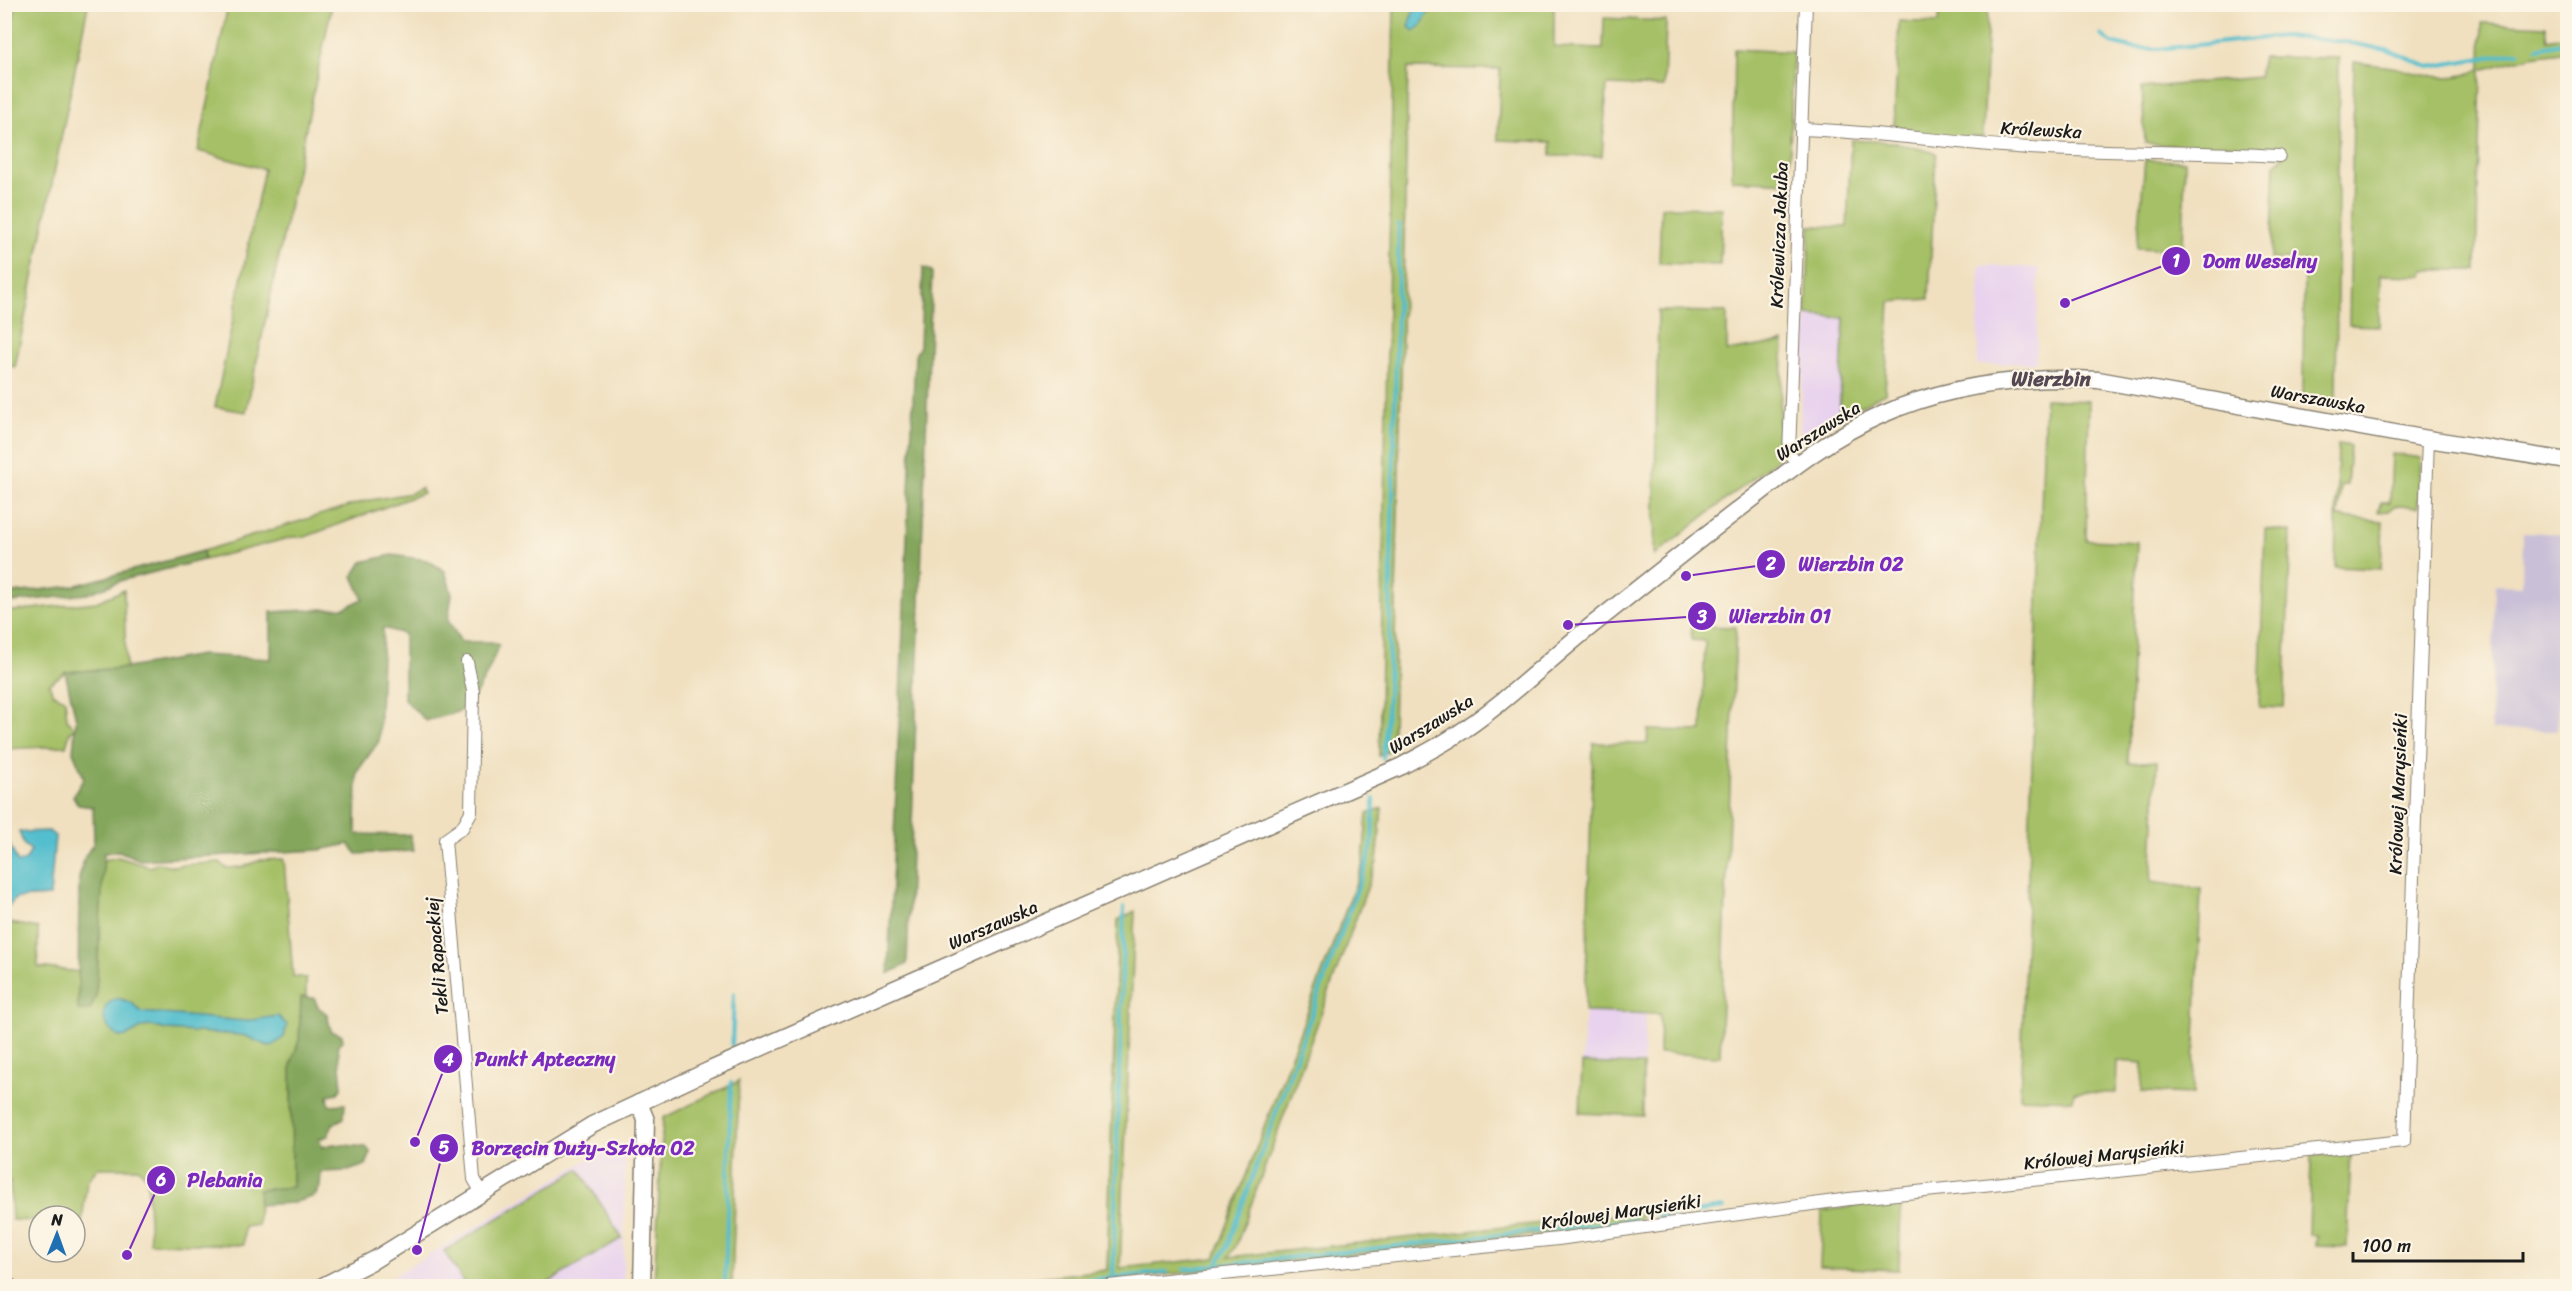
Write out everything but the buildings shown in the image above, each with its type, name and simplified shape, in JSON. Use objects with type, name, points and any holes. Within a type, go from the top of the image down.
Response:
[{"type":"main road","name":"Warszawska","points":[[324,1287],[374,1260],[592,1125],[1402,766],[1451,738],[1498,704],[1591,626],[1798,464],[1841,436],[1891,411],[1957,391],[2006,382],[2044,379],[2098,380],[2428,439],[2568,461]]},
{"type":"main road","points":[[639,1103],[646,1120],[642,1287]]},
{"type":"street","name":"Królewicza Jakuba","points":[[1798,464],[1789,453],[1806,4]]},
{"type":"street","name":"Królewska","points":[[1801,129],[1899,134],[1934,142],[2021,147],[2280,156]]},
{"type":"street","name":"Królowej Marysieńki","points":[[1109,1287],[1558,1239],[1849,1199],[2404,1141],[2428,439]]},
{"type":"street","name":"Tekli Rapackiej","points":[[467,662],[472,692],[471,812],[462,828],[445,840],[474,1179],[482,1193]]},
{"type":"shaded area","points":[[1980,265],[2039,268],[2036,362],[1977,365]]},
{"type":"shaded area","points":[[1806,315],[1844,317],[1839,417],[1799,442]]},
{"type":"shaded area","points":[[2523,532],[2564,534],[2558,731],[2491,730],[2495,585],[2522,586]]},
{"type":"shaded area","points":[[1585,1012],[1646,1014],[1643,1065],[1582,1063]]},
{"type":"shaded area","points":[[612,1145],[625,1153],[623,1286],[377,1286]]},
{"type":"green space","points":[[16,5],[88,5],[15,367],[4,364],[4,60]]},
{"type":"green space","points":[[228,5],[332,5],[246,412],[215,407],[264,169],[198,151]]},
{"type":"green space","points":[[1394,5],[1554,5],[1554,47],[1603,49],[1604,18],[1666,21],[1664,87],[1607,85],[1602,156],[1551,156],[1551,142],[1498,140],[1500,69],[1408,68],[1393,731],[1392,749],[1379,756]]},
{"type":"green space","points":[[1939,8],[1988,8],[1983,137],[1934,136],[1894,126],[1899,21],[1938,23]]},
{"type":"green space","points":[[2482,23],[2546,26],[2548,40],[2567,36],[2568,51],[2532,56],[2481,70],[2476,270],[2424,270],[2423,276],[2381,275],[2379,326],[2349,325],[2354,62],[2439,77],[2470,73],[2481,69]]},
{"type":"green space","points":[[1734,49],[1793,52],[1789,183],[1732,180]]},
{"type":"green space","points":[[2263,57],[2339,58],[2336,405],[2303,397],[2304,260],[2271,259],[2275,164],[2284,155],[2145,143],[2142,88],[2259,77]]},
{"type":"green space","points":[[1851,140],[1893,142],[1936,153],[1929,299],[1890,302],[1885,393],[1839,417],[1844,318],[1806,315],[1810,226],[1847,227]]},
{"type":"green space","points":[[2145,160],[2185,161],[2183,250],[2137,248]]},
{"type":"green space","points":[[1661,207],[1722,208],[1720,265],[1659,263]]},
{"type":"green space","points":[[923,268],[932,271],[907,964],[888,974],[915,355],[920,346]]},
{"type":"green space","points":[[1658,311],[1727,312],[1727,351],[1784,342],[1777,459],[1654,556]]},
{"type":"green space","points":[[2045,399],[2089,401],[2086,540],[2137,542],[2128,763],[2157,761],[2151,882],[2201,889],[2193,1094],[2142,1092],[2143,1063],[2117,1061],[2116,1093],[2074,1092],[2073,1100],[2020,1098]]},
{"type":"green space","points":[[2338,444],[2350,446],[2347,485],[2341,485],[2338,517],[2383,521],[2381,569],[2335,567]]},
{"type":"green space","points":[[2392,454],[2421,458],[2418,507],[2395,506],[2389,511],[2378,512],[2382,502],[2390,502]]},
{"type":"green space","points":[[421,488],[423,493],[305,537],[293,537],[204,560],[203,551],[365,501],[411,493]]},
{"type":"green space","points":[[2265,529],[2291,532],[2284,708],[2259,707]]},
{"type":"green space","points":[[203,551],[204,560],[123,580],[87,594],[5,603],[5,594],[73,586]]},
{"type":"green space","points":[[392,555],[427,560],[445,571],[452,594],[448,620],[461,642],[492,642],[499,645],[487,674],[467,709],[426,721],[404,699],[404,634],[383,628],[379,741],[357,772],[356,834],[410,835],[414,851],[357,854],[349,844],[320,850],[140,860],[119,851],[104,853],[96,996],[90,1010],[78,1010],[79,878],[85,856],[94,843],[93,807],[78,805],[73,796],[84,778],[73,752],[76,719],[65,672],[127,668],[201,655],[271,659],[271,612],[344,608],[363,599],[353,576],[362,562]]},
{"type":"green space","points":[[124,590],[126,668],[66,672],[49,684],[53,694],[65,699],[67,719],[75,729],[70,732],[66,746],[5,749],[4,612],[96,602]]},
{"type":"green space","points":[[1692,626],[1736,627],[1720,1056],[1659,1053],[1660,1014],[1585,1012],[1593,743],[1647,744],[1648,730],[1702,731],[1705,641],[1691,640]]},
{"type":"green space","points":[[1382,808],[1377,861],[1236,1246],[1229,1257],[1643,1212],[1637,1224],[1063,1286],[956,1286],[1107,1270],[1118,920],[1135,911],[1120,1268],[1215,1258],[1363,864],[1367,814]]},
{"type":"green space","points":[[118,857],[150,867],[158,863],[173,866],[220,862],[226,868],[243,867],[260,860],[284,859],[293,976],[306,978],[306,1053],[291,1065],[292,1187],[259,1190],[258,1225],[244,1227],[244,1245],[150,1243],[147,1177],[138,1168],[98,1168],[87,1181],[84,1204],[27,1204],[27,1221],[12,1220],[10,1181],[4,1180],[4,922],[38,928],[38,967],[97,974],[103,860]]},
{"type":"green space","points":[[301,997],[314,998],[318,1007],[327,1014],[331,1031],[342,1035],[343,1041],[338,1045],[342,1087],[338,1093],[328,1095],[329,1105],[345,1104],[344,1118],[333,1124],[328,1136],[319,1139],[322,1147],[333,1144],[366,1147],[371,1153],[366,1165],[348,1171],[321,1172],[320,1187],[315,1196],[292,1203],[258,1205],[259,1190],[292,1187],[291,1065],[299,1040]]},
{"type":"green space","points":[[1582,1063],[1643,1065],[1643,1116],[1580,1113]]},
{"type":"green space","points":[[739,1081],[732,1286],[654,1286],[663,1118]]},
{"type":"green space","points":[[2351,1152],[2347,1247],[2316,1246],[2317,1236],[2309,1235],[2311,1156]]},
{"type":"green space","points":[[579,1169],[622,1238],[543,1286],[466,1286],[444,1251]]},
{"type":"green space","points":[[1901,1200],[1899,1270],[1820,1267],[1822,1211]]},
{"type":"water","points":[[1415,5],[1433,5],[1421,26],[1414,31],[1409,27]]},
{"type":"water","points":[[49,831],[55,836],[50,896],[16,898],[5,907],[5,843],[8,841],[18,863],[26,860],[31,850],[24,845],[19,832]]},
{"type":"water","points":[[118,998],[132,1003],[141,1012],[245,1021],[278,1016],[287,1025],[284,1037],[272,1046],[241,1035],[167,1030],[151,1026],[119,1037],[105,1023],[104,1017],[106,1006]]},
{"type":"waterway","points":[[2101,35],[2112,43],[2131,48],[2158,49],[2284,36],[2346,42],[2391,51],[2429,67],[2518,52]]},
{"type":"waterway","points":[[2537,48],[2568,42]]},
{"type":"waterway","points":[[1383,758],[1388,699],[1399,225]]},
{"type":"waterway","points":[[1216,1266],[1227,1247],[1367,862],[1372,845],[1374,799]]},
{"type":"waterway","points":[[1113,1278],[1124,907]]},
{"type":"waterway","points":[[732,1045],[734,993]]},
{"type":"waterway","points":[[725,1286],[731,1082]]},
{"type":"waterway","points":[[1657,1217],[1724,1208]]},
{"type":"waterway","points":[[1185,1269],[1635,1220]]},
{"type":"waterway","points":[[1030,1286],[1167,1272]]},
{"type":"place","name":"Dom Weselny","points":[[2065,303]]},
{"type":"place","name":"Wierzbin 02","points":[[1686,576]]},
{"type":"place","name":"Wierzbin 01","points":[[1568,625]]},
{"type":"place","name":"Punkt Apteczny","points":[[415,1142]]},
{"type":"place","name":"Borzęcin Duży-Szkoła 02","points":[[417,1250]]},
{"type":"place","name":"Plebania","points":[[127,1255]]},
{"type":"district","name":"Wierzbin","points":[[2051,379]]}]
